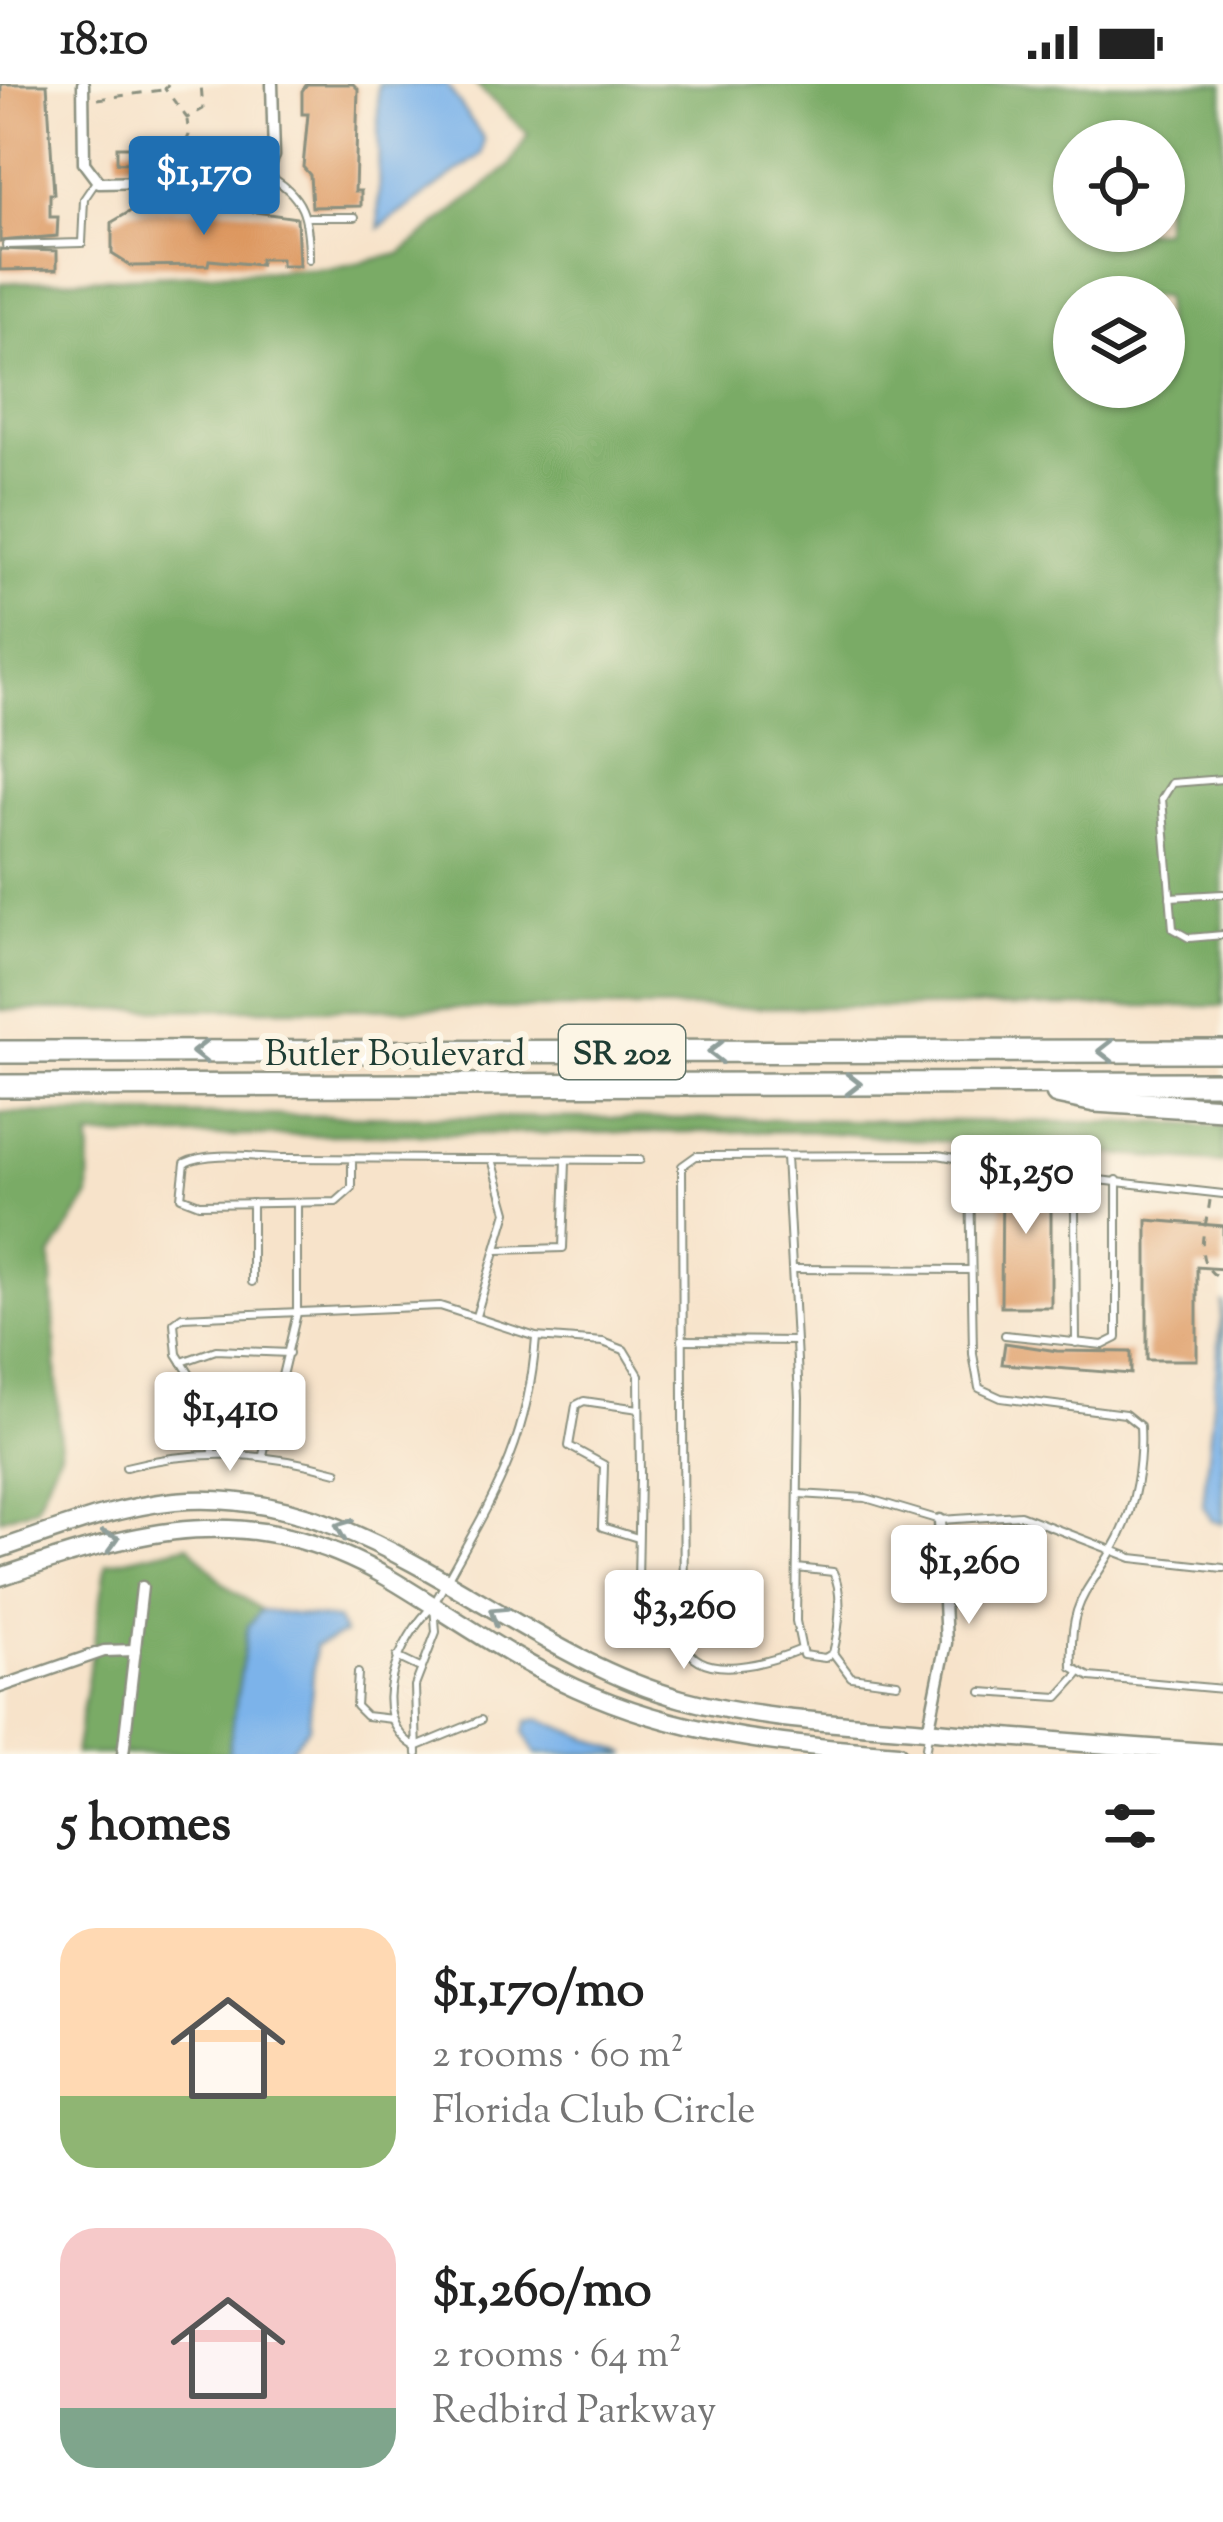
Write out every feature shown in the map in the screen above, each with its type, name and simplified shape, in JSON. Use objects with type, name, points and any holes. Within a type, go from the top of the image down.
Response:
[{"type":"highway","name":"Butler Boulevard","points":[[11,1052],[1216,1051]]},
{"type":"highway","points":[[1016,1083],[1095,1101],[1223,1109]]},
{"type":"highway","name":"Butler Boulevard","points":[[11,1086],[1223,1083]]},
{"type":"main road","points":[[0,1549],[151,1504],[242,1502],[330,1522],[447,1580],[557,1650],[665,1694],[780,1719],[1223,1753]]},
{"type":"main road","points":[[0,1576],[137,1533],[213,1526],[314,1544],[434,1605],[532,1666],[651,1717],[765,1742],[898,1754]]},
{"type":"street","points":[[83,84],[84,163],[97,181],[263,180],[274,156],[272,84]]},
{"type":"street","points":[[928,1731],[946,1643],[940,1520]]},
{"type":"street","points":[[123,1754],[142,1588]]},
{"type":"street","points":[[0,1687],[104,1652],[135,1650]]},
{"type":"lane","points":[[266,174],[284,184],[309,218],[309,260]]},
{"type":"lane","points":[[6,245],[82,243],[85,200],[97,181]]},
{"type":"lane","points":[[309,218],[355,218]]},
{"type":"lane","points":[[1223,779],[1172,783],[1162,799],[1173,929],[1189,938],[1223,935]]},
{"type":"lane","points":[[1170,897],[1223,894]]},
{"type":"lane","points":[[786,1156],[794,1268],[800,1650]]},
{"type":"lane","points":[[800,1650],[754,1666],[724,1665],[688,1653],[681,1182],[686,1158],[955,1158],[970,1173],[974,1373],[986,1395],[1126,1414],[1140,1426],[1136,1486],[1112,1548],[1078,1596],[1071,1653],[1078,1675]]},
{"type":"lane","points":[[352,1159],[346,1198],[188,1203],[182,1197],[185,1163],[352,1159],[640,1160]]},
{"type":"lane","points":[[476,1316],[507,1212],[492,1159]]},
{"type":"lane","points":[[498,1250],[562,1248],[566,1160]]},
{"type":"lane","points":[[1076,1343],[1076,1186],[1081,1178],[1223,1194]]},
{"type":"lane","points":[[1005,1335],[1103,1345],[1117,1338],[1117,1180]]},
{"type":"lane","points":[[263,1455],[297,1312],[297,1202]]},
{"type":"lane","points":[[252,1203],[252,1282]]},
{"type":"lane","points":[[794,1268],[972,1270]]},
{"type":"lane","points":[[212,1452],[207,1402],[172,1337],[174,1323],[182,1316],[440,1306],[536,1337],[603,1342],[624,1350],[639,1375],[638,1582],[628,1625]]},
{"type":"lane","points":[[416,1750],[401,1738],[392,1719],[397,1658],[414,1623],[434,1605],[512,1462],[525,1421],[536,1337]]},
{"type":"lane","points":[[682,1340],[794,1341]]},
{"type":"lane","points":[[182,1362],[216,1350],[290,1353]]},
{"type":"lane","points":[[639,1409],[584,1401],[576,1405],[567,1438],[569,1446],[604,1465],[602,1527],[639,1538]]},
{"type":"lane","points":[[126,1467],[212,1452],[263,1455],[337,1472]]},
{"type":"lane","points":[[799,1494],[866,1498],[940,1520],[1020,1515],[1151,1562],[1223,1568]]},
{"type":"lane","points":[[797,1568],[825,1570],[838,1581],[833,1652],[851,1677],[897,1684]]},
{"type":"lane","points":[[416,1750],[418,1667],[436,1632],[434,1605]]},
{"type":"lane","points":[[800,1650],[813,1658],[833,1652]]},
{"type":"lane","points":[[397,1658],[418,1667]]},
{"type":"lane","points":[[358,1673],[356,1706],[366,1717],[392,1719]]},
{"type":"lane","points":[[1078,1675],[1223,1689]]},
{"type":"lane","points":[[982,1692],[1058,1697],[1078,1675]]},
{"type":"lane","points":[[416,1750],[481,1720]]},
{"type":"lane","points":[[925,1754],[928,1731]]},
{"type":"path","points":[[187,118],[203,109],[204,85]]},
{"type":"path","points":[[83,100],[116,99],[131,91],[156,95],[166,87],[187,118],[189,135],[179,160]]},
{"type":"path","points":[[1211,1193],[1201,1255],[1212,1275],[1223,1280]]},
{"type":"green space","points":[[475,84],[1223,84],[1223,1006],[0,1010],[0,283],[333,268],[400,254],[509,167],[528,134]]},
{"type":"green space","points":[[0,1113],[1164,1123],[1223,1127],[1223,1163],[807,1131],[90,1137],[89,1196],[51,1256],[60,1451],[36,1507],[0,1519]]},
{"type":"green space","points":[[189,1545],[225,1585],[261,1610],[248,1626],[228,1754],[75,1754],[107,1563]]},
{"type":"water","points":[[378,84],[446,84],[484,139],[482,154],[379,228]]},
{"type":"water","points":[[1223,1302],[1223,1523],[1212,1521],[1203,1506]]},
{"type":"water","points":[[261,1610],[337,1620],[344,1634],[315,1646],[309,1726],[287,1754],[228,1754],[248,1626]]},
{"type":"water","points":[[540,1719],[628,1754],[536,1754],[524,1732],[528,1721]]},
{"type":"building","points":[[1,84],[47,84],[54,194],[50,194],[50,217],[58,217],[57,236],[0,241]]},
{"type":"building","points":[[307,84],[353,84],[358,89],[355,191],[361,191],[361,206],[312,207],[310,175],[303,167],[308,114],[302,114],[302,91]]},
{"type":"building","points":[[249,145],[249,160],[200,161],[200,146]]},
{"type":"building","points":[[117,147],[166,147],[166,162],[117,163]]},
{"type":"building","points":[[234,209],[297,218],[299,266],[281,266],[281,259],[260,259],[260,265],[209,260],[208,265],[131,266],[112,254],[112,222],[131,211]]},
{"type":"building","points":[[0,249],[57,251],[57,269],[0,270]]},
{"type":"building","points":[[1002,1167],[1051,1167],[1051,1307],[1001,1307]]},
{"type":"building","points":[[1147,1220],[1223,1226],[1223,1269],[1197,1267],[1197,1360],[1147,1360]]},
{"type":"building","points":[[1005,1343],[1057,1351],[1131,1352],[1131,1374],[1002,1364]]}]
